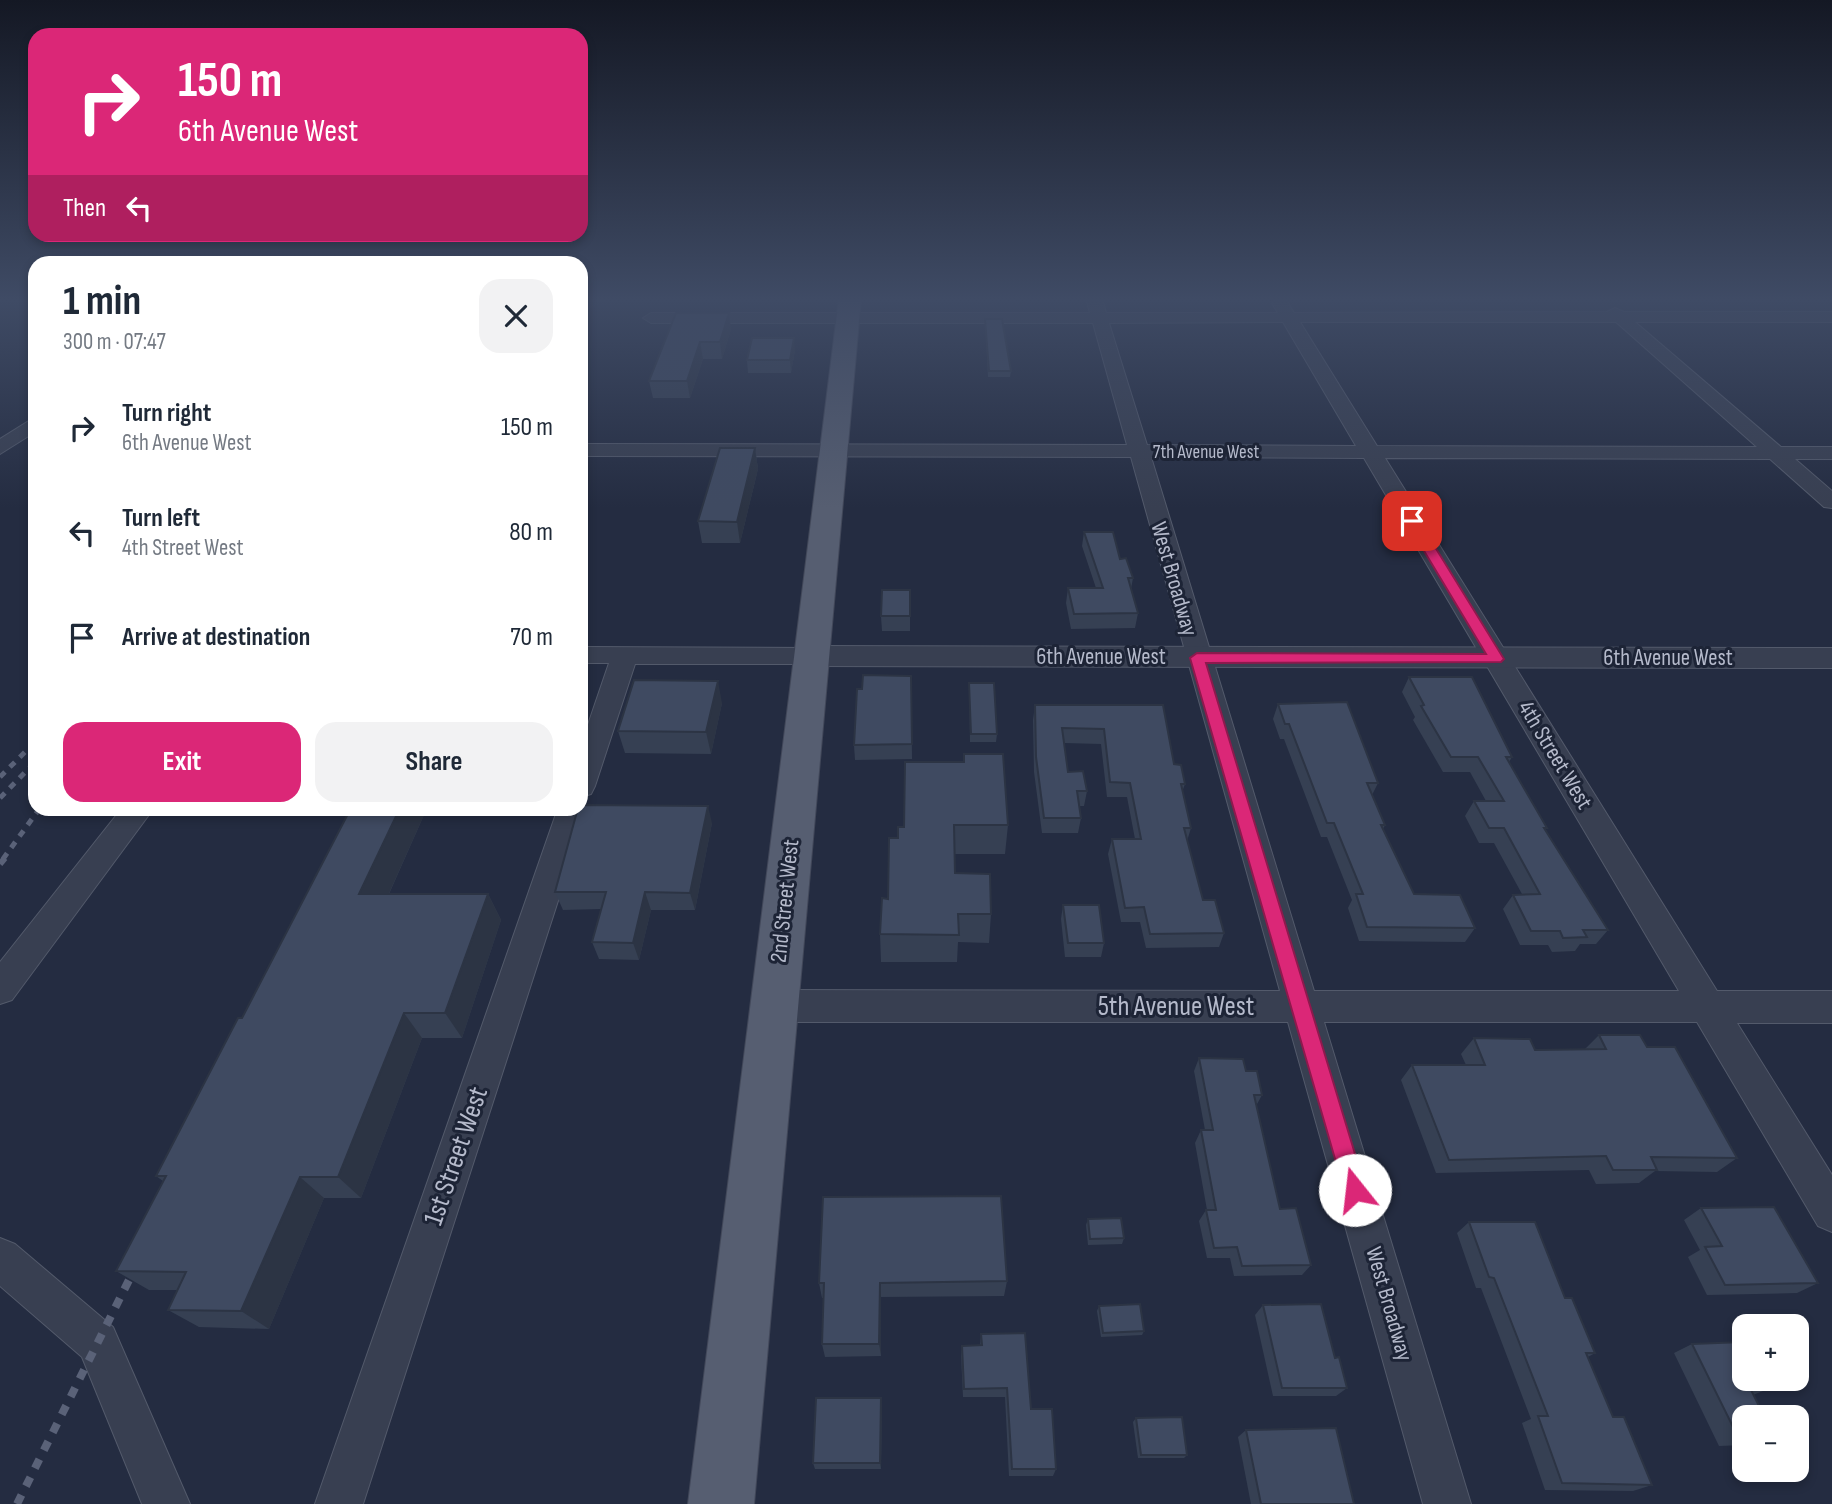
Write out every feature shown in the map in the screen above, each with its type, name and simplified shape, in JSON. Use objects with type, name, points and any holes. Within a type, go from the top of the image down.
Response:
[{"type":"main road","name":"2nd Street West","points":[[721,1504],[843,368]]},
{"type":"street","name":"West Broadway","points":[[1113,368],[1447,1504]]},
{"type":"street","name":"4th Street West","points":[[1320,368],[1832,1212]]},
{"type":"street","points":[[1678,368],[1832,502]]},
{"type":"street","points":[[0,448],[28,428]]},
{"type":"street","name":"7th Avenue West","points":[[588,450],[1832,453]]},
{"type":"street","name":"6th Avenue West","points":[[588,655],[1832,658]]},
{"type":"street","points":[[588,765],[625,655]]},
{"type":"street","points":[[0,989],[104,850],[133,816]]},
{"type":"street","name":"1st Street West","points":[[339,1504],[570,816]]},
{"type":"street","name":"5th Avenue West","points":[[773,1006],[1832,1007]]},
{"type":"street","points":[[0,1259],[98,1342],[166,1504]]},
{"type":"building","points":[[654,368],[691,368],[687,381],[649,381]]},
{"type":"building","points":[[989,368],[1011,368],[1011,371],[989,371]]},
{"type":"building","points":[[720,448],[755,448],[737,522],[698,521]]},
{"type":"building","points":[[1084,532],[1113,532],[1120,559],[1126,558],[1133,578],[1128,578],[1138,613],[1074,614],[1068,588],[1103,588]]},
{"type":"building","points":[[882,590],[910,590],[910,616],[881,616]]},
{"type":"building","points":[[863,675],[911,676],[912,744],[854,745],[857,689],[862,689]]},
{"type":"building","points":[[1409,677],[1472,677],[1512,757],[1506,757],[1547,828],[1544,828],[1608,930],[1583,930],[1587,937],[1563,938],[1560,931],[1531,931],[1513,895],[1540,894],[1504,828],[1489,828],[1474,801],[1504,801],[1478,757],[1451,757],[1421,706],[1424,705]]},
{"type":"building","points":[[634,680],[718,681],[706,732],[618,731]]},
{"type":"building","points":[[969,683],[994,683],[997,734],[971,734]]},
{"type":"building","points":[[1347,702],[1378,783],[1367,783],[1385,825],[1381,825],[1414,894],[1460,895],[1475,928],[1367,927],[1356,894],[1363,894],[1334,823],[1327,823],[1289,724],[1285,724],[1278,704]]},
{"type":"building","points":[[1035,705],[1163,705],[1174,764],[1181,765],[1185,784],[1181,784],[1191,828],[1184,828],[1203,900],[1215,900],[1224,933],[1150,934],[1144,907],[1125,908],[1112,839],[1141,839],[1130,783],[1110,782],[1104,729],[1062,728],[1068,772],[1083,771],[1087,791],[1077,791],[1081,818],[1044,818],[1036,757]]},
{"type":"building","points":[[964,754],[1003,754],[1008,825],[954,825],[955,873],[990,874],[991,914],[958,914],[959,935],[880,934],[882,898],[888,899],[889,838],[898,838],[898,827],[904,827],[905,762],[964,762]]},
{"type":"building","points":[[588,805],[708,806],[690,893],[645,892],[633,943],[592,942],[606,892],[555,892],[576,816],[588,816]]},
{"type":"building","points":[[347,816],[396,816],[359,894],[488,894],[445,1013],[404,1013],[338,1177],[300,1177],[241,1311],[168,1310],[186,1272],[116,1271],[166,1176],[156,1176],[238,1018],[242,1018]]},
{"type":"building","points":[[1063,905],[1099,905],[1104,943],[1068,943]]},
{"type":"building","points":[[1599,1035],[1640,1035],[1647,1047],[1675,1047],[1737,1158],[1651,1157],[1657,1170],[1613,1170],[1606,1156],[1449,1160],[1412,1065],[1485,1065],[1474,1038],[1530,1039],[1535,1050],[1606,1049]]},
{"type":"building","points":[[1199,1058],[1243,1059],[1246,1071],[1257,1071],[1262,1095],[1254,1095],[1280,1209],[1296,1208],[1311,1265],[1242,1266],[1237,1247],[1214,1248],[1206,1210],[1216,1210],[1201,1130],[1213,1130]]},
{"type":"building","points":[[1001,1196],[1007,1281],[880,1283],[879,1344],[822,1344],[824,1283],[819,1283],[823,1197]]},
{"type":"building","points":[[1774,1207],[1818,1283],[1725,1285],[1705,1247],[1722,1246],[1701,1208]]},
{"type":"building","points":[[1121,1218],[1124,1238],[1090,1239],[1088,1219]]},
{"type":"building","points":[[1469,1222],[1535,1222],[1565,1298],[1572,1298],[1595,1353],[1586,1353],[1613,1417],[1624,1417],[1652,1485],[1562,1483],[1538,1416],[1548,1416],[1494,1278],[1489,1277]]},
{"type":"building","points":[[1140,1304],[1144,1331],[1103,1333],[1099,1306]]},
{"type":"building","points":[[1321,1304],[1335,1358],[1339,1357],[1347,1388],[1282,1388],[1263,1305]]},
{"type":"building","points":[[1025,1333],[1031,1409],[1052,1409],[1056,1469],[1012,1469],[1007,1388],[964,1389],[962,1346],[982,1345],[981,1334]]},
{"type":"building","points":[[1732,1342],[1732,1391],[1752,1391],[1758,1405],[1732,1405],[1732,1425],[1692,1344]]},
{"type":"building","points":[[816,1398],[881,1398],[880,1463],[813,1463]]},
{"type":"building","points":[[1182,1417],[1187,1455],[1141,1455],[1136,1418]]},
{"type":"building","points":[[1336,1428],[1354,1504],[1261,1504],[1246,1430]]},
{"type":"railway","points":[[0,777],[28,749]]},
{"type":"railway","points":[[0,798],[28,769]]},
{"type":"railway","points":[[3,859],[34,816]]},
{"type":"railway","points":[[0,864],[5,858]]},
{"type":"railway","points":[[17,1504],[139,1260]]},
{"type":"route","points":[[1355,1190],[1197,658],[1496,659],[1412,521]]}]
